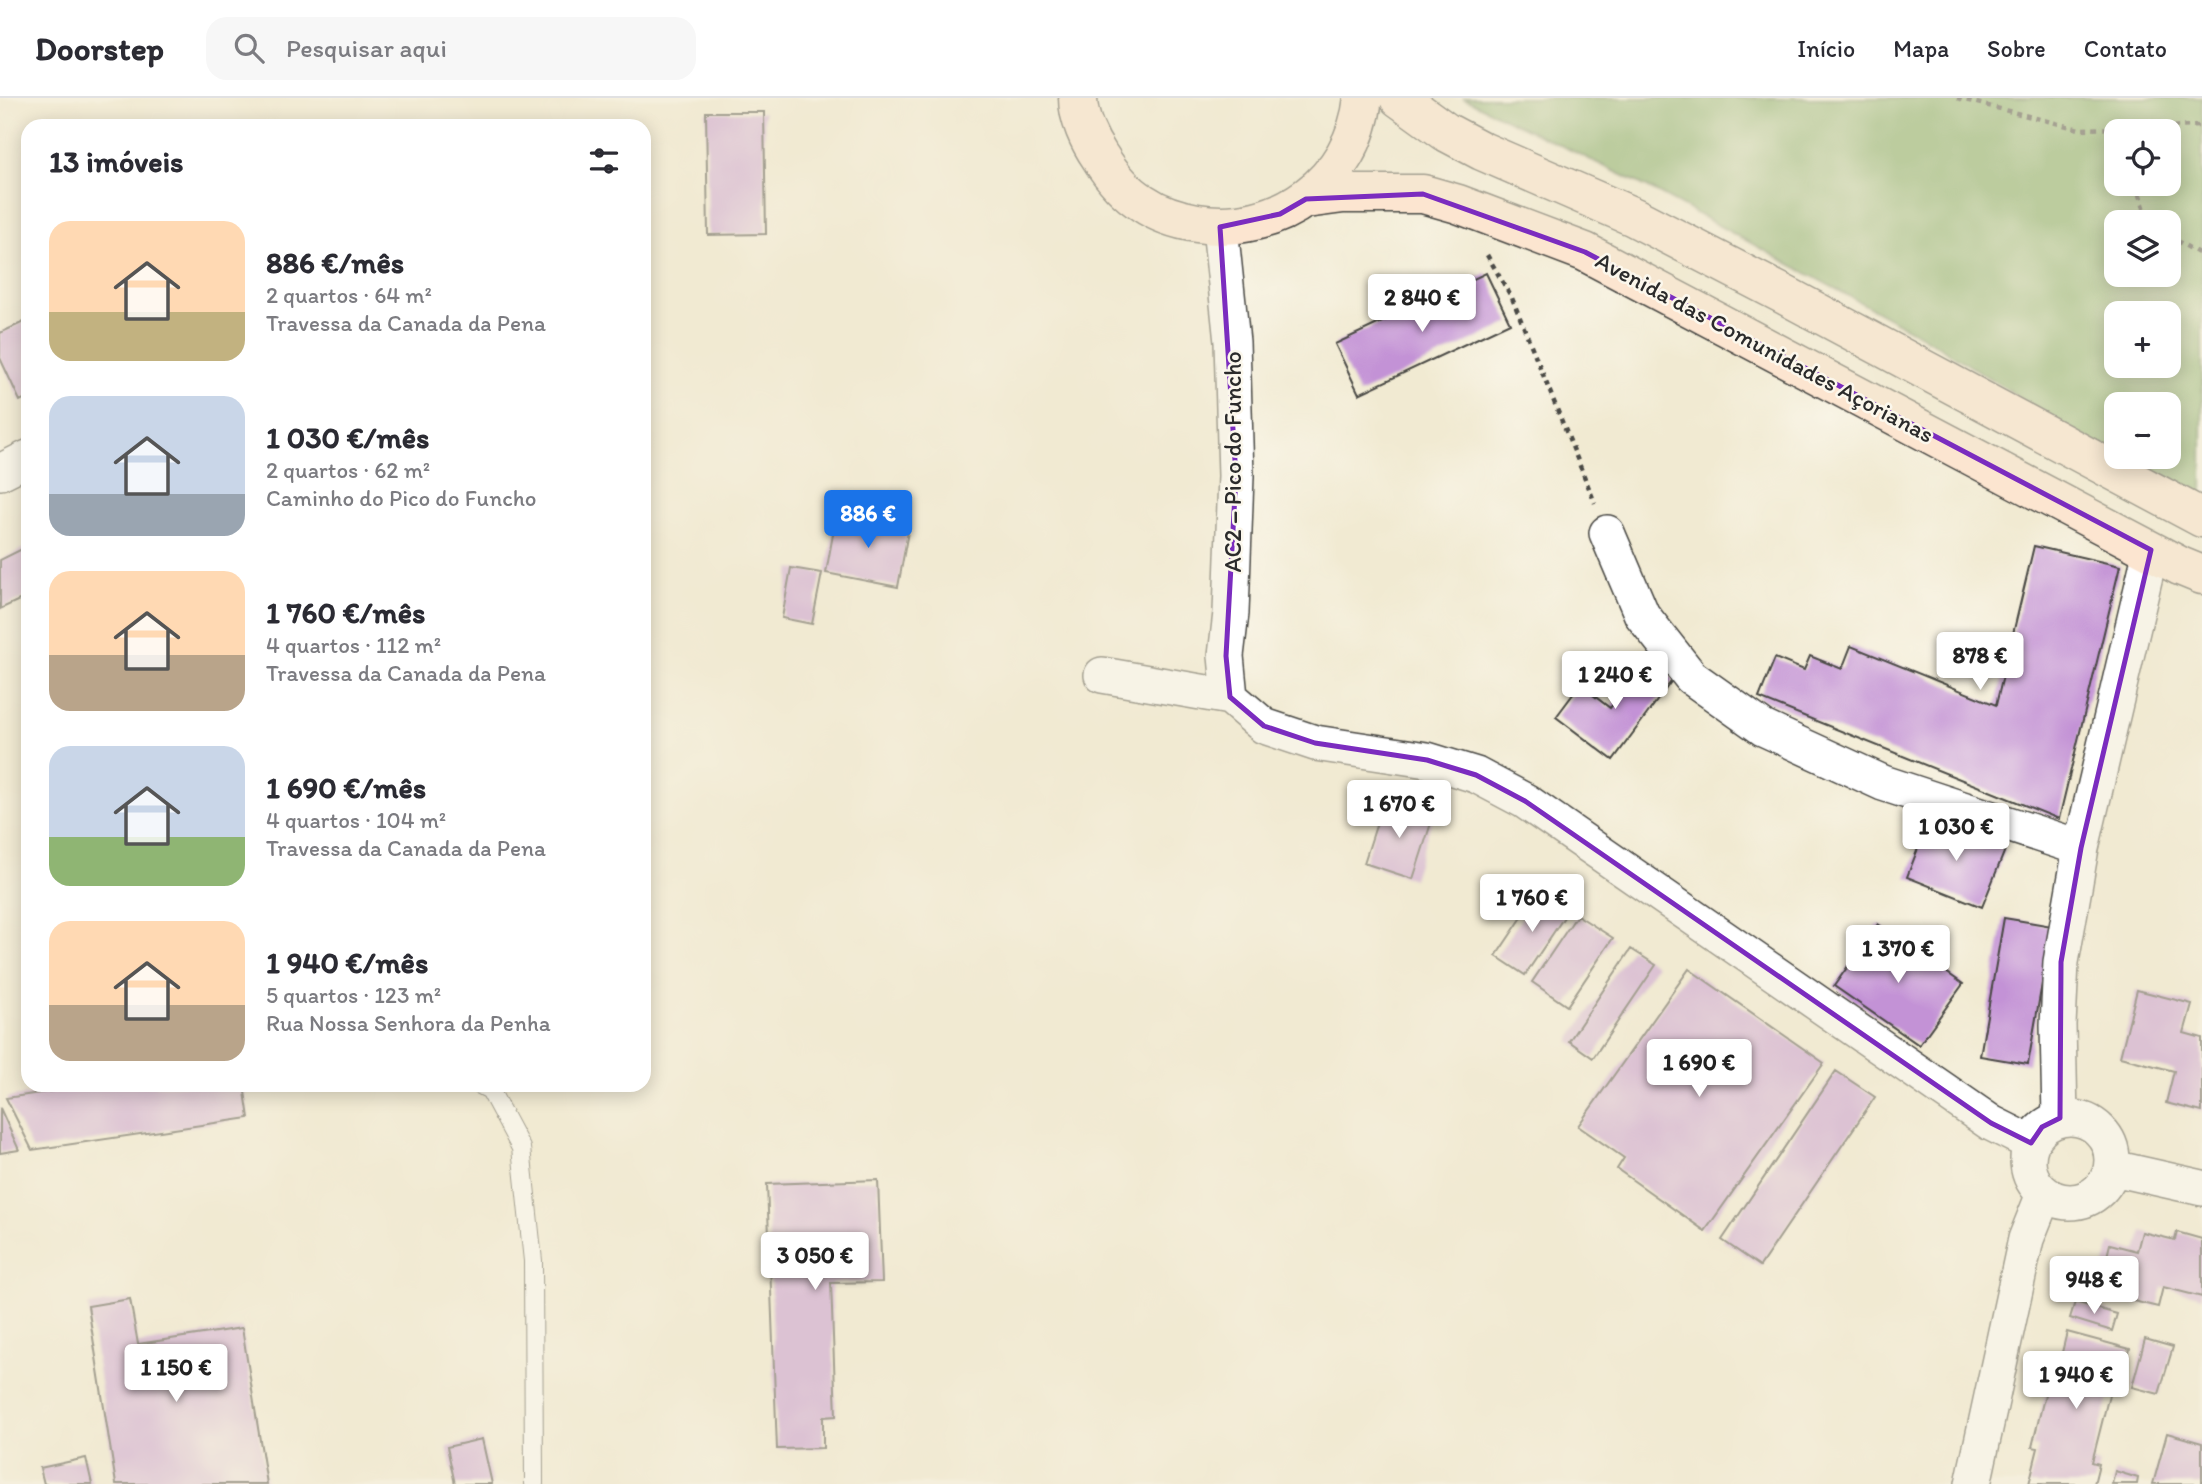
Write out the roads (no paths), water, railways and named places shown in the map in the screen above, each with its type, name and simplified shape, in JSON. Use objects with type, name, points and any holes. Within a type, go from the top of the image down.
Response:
[{"type":"street","points":[[1072,100],[1090,143],[1113,177],[1143,204],[1180,220],[1220,227],[1251,223],[1280,214],[1306,199],[1340,165],[1360,121],[1363,98]]},
{"type":"street","points":[[1399,98],[1446,132],[1482,151],[1647,223],[2202,518]]},
{"type":"street","name":"Avenida das Comunidades Açorianas","points":[[1306,199],[1343,194],[1423,194],[1458,204],[1586,252],[2202,575]]},
{"type":"street","name":"AC2 – Pico do Funcho","points":[[1220,227],[1232,342],[1236,476],[1231,613],[1226,656],[1230,697]]},
{"type":"street","points":[[0,472],[21,462]]},
{"type":"street","points":[[1607,534],[1642,615],[1650,626],[1692,677],[1763,729],[1883,783],[2081,848]]},
{"type":"street","points":[[2060,1118],[2061,962],[2081,848],[2151,550]]},
{"type":"street","points":[[1102,675],[1230,697],[1264,726],[1315,743],[1427,760],[1476,775],[1525,801],[1980,1115],[2031,1143]]},
{"type":"street","points":[[2060,1118],[2081,1118],[2100,1128],[2112,1146],[2113,1168],[2103,1188],[2085,1200],[2064,1202],[2044,1194],[2032,1179],[2027,1161],[2031,1143],[2042,1127],[2060,1118]]},
{"type":"street","points":[[2113,1168],[2202,1188]]},
{"type":"street","points":[[1973,1484],[2026,1239],[2044,1194]]},
{"type":"lane","points":[[491,1092],[521,1148],[533,1261],[534,1484]]}]
